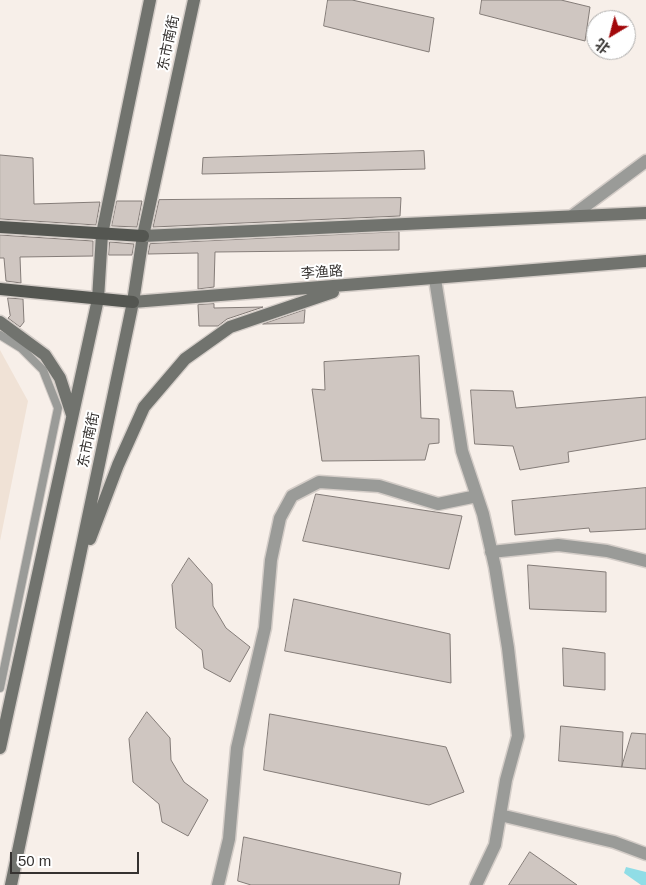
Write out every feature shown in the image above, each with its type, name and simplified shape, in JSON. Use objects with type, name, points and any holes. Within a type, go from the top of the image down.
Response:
[{"type":"main road","name":"东市南街","points":[[0,748],[98,299],[102,234],[150,0]]},
{"type":"main road","name":"东市南街","points":[[12,885],[134,302],[143,236],[194,0]]},
{"type":"main road","points":[[0,227],[143,236],[646,213]]},
{"type":"main road","name":"李渔路","points":[[0,289],[134,302],[646,262]]},
{"type":"main road","points":[[75,579],[118,465],[144,407],[185,359],[230,327],[356,285]]},
{"type":"main road","points":[[0,322],[45,355],[60,378],[72,417]]},
{"type":"street","points":[[572,216],[646,161]]},
{"type":"street","points":[[435,278],[462,451],[477,496],[491,552],[508,648],[518,736],[506,780],[496,846],[476,885]]},
{"type":"street","points":[[218,885],[228,839],[237,748],[265,628],[271,560],[280,518],[292,496],[319,482],[379,486],[438,504],[477,496]]},
{"type":"street","points":[[491,552],[558,545],[607,550],[646,561]]},
{"type":"street","points":[[500,815],[614,842],[646,854]]},
{"type":"lane","points":[[0,335],[21,348],[43,370],[58,408],[0,688]]},
{"type":"shaded area","points":[[0,350],[28,401],[0,541]]},
{"type":"water","points":[[626,867],[646,872],[646,885],[641,885],[624,873]]},
{"type":"building","points":[[328,0],[352,0],[434,18],[429,52],[324,26]]},
{"type":"building","points":[[482,0],[561,0],[590,7],[590,10],[586,10],[585,41],[480,14]]},
{"type":"building","points":[[424,151],[425,169],[202,174],[203,158]]},
{"type":"building","points":[[0,155],[33,158],[34,204],[100,202],[96,225],[0,219]]},
{"type":"building","points":[[401,198],[400,216],[153,227],[159,200]]},
{"type":"building","points":[[117,201],[142,201],[137,227],[112,226]]},
{"type":"building","points":[[399,232],[399,250],[215,252],[214,287],[198,289],[198,253],[148,254],[150,244]]},
{"type":"building","points":[[0,235],[93,241],[93,256],[20,257],[21,283],[6,281],[4,258],[0,258]]},
{"type":"building","points":[[110,242],[134,244],[132,255],[109,255]]},
{"type":"building","points":[[8,298],[23,299],[24,322],[20,327],[8,318],[10,316]]},
{"type":"building","points":[[214,304],[214,308],[263,307],[227,319],[218,326],[199,326],[198,305]]},
{"type":"building","points":[[305,310],[304,323],[263,324]]},
{"type":"building","points":[[419,356],[421,418],[439,419],[439,443],[429,444],[425,460],[322,461],[312,389],[325,390],[324,362]]},
{"type":"building","points":[[471,390],[513,391],[516,408],[646,397],[646,439],[568,452],[569,462],[520,470],[513,446],[475,444]]},
{"type":"building","points":[[646,488],[646,529],[590,532],[589,528],[515,535],[512,501]]},
{"type":"building","points":[[316,494],[462,516],[449,569],[303,541]]},
{"type":"building","points":[[189,558],[212,584],[213,606],[226,628],[250,647],[230,682],[204,668],[202,650],[176,628],[172,585]]},
{"type":"building","points":[[528,565],[606,572],[606,612],[530,609]]},
{"type":"building","points":[[294,599],[450,634],[451,683],[285,651]]},
{"type":"building","points":[[563,648],[605,653],[605,690],[564,686]]},
{"type":"building","points":[[147,712],[170,738],[171,760],[184,782],[208,800],[188,836],[162,822],[159,804],[133,782],[129,739]]},
{"type":"building","points":[[270,714],[446,747],[464,792],[429,805],[264,770]]},
{"type":"building","points":[[561,726],[623,732],[622,767],[559,761]]},
{"type":"building","points":[[632,733],[646,734],[646,769],[622,767]]},
{"type":"building","points":[[244,837],[401,873],[399,885],[251,885],[238,881]]},
{"type":"building","points":[[530,852],[577,885],[509,885]]}]
